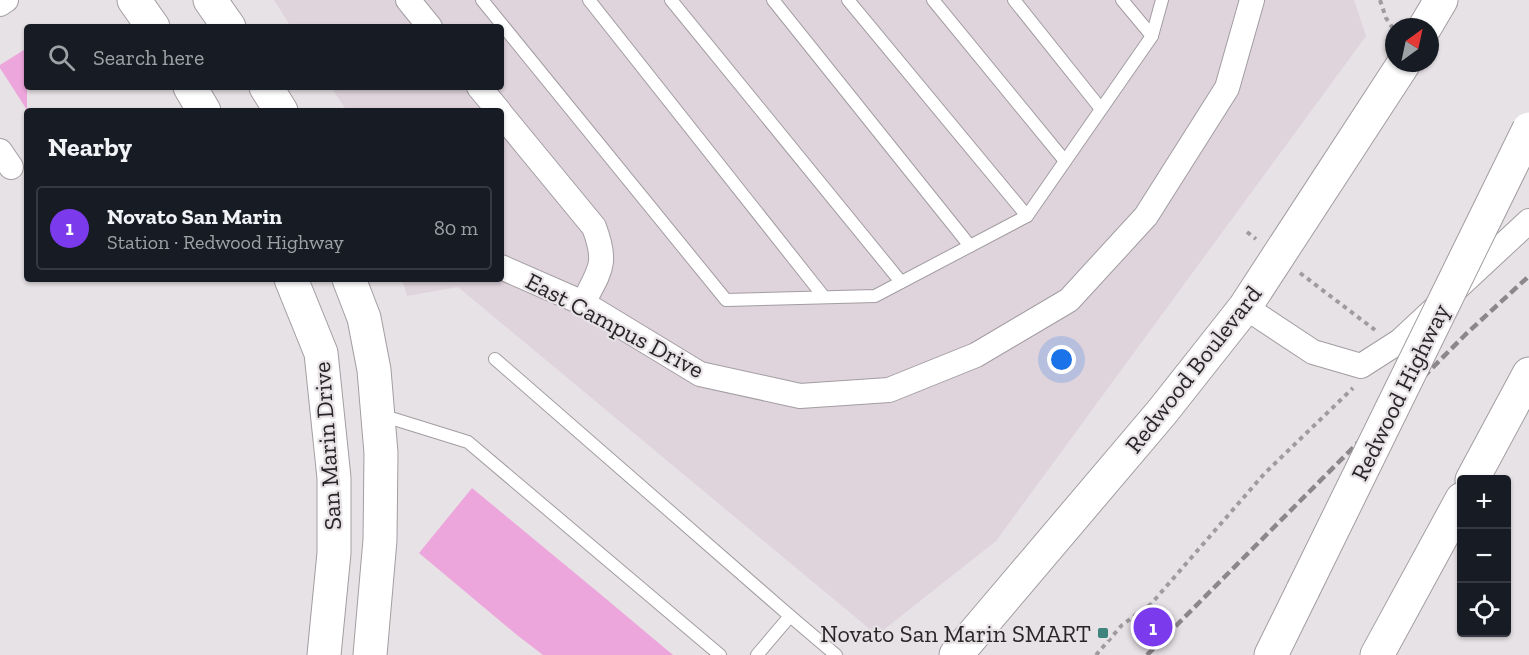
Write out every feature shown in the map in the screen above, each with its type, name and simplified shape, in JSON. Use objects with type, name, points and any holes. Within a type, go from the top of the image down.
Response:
[{"type":"main road","points":[[134,0],[151,24]]},
{"type":"main road","points":[[210,0],[227,24]]},
{"type":"main road","points":[[1431,18],[1442,0]]},
{"type":"main road","name":"Redwood Boulevard","points":[[956,655],[1162,412],[1245,307],[1398,72]]},
{"type":"main road","points":[[192,90],[202,108]]},
{"type":"main road","points":[[268,90],[279,108]]},
{"type":"main road","name":"Redwood Highway","points":[[1271,655],[1529,129]]},
{"type":"main road","name":"San Marin Drive","points":[[300,282],[321,353],[334,478],[334,553],[324,655]]},
{"type":"main road","name":"San Marin Drive","points":[[350,282],[364,318],[374,370],[381,453],[380,540],[370,655]]},
{"type":"main road","points":[[1475,475],[1526,381]]},
{"type":"main road","points":[[1377,655],[1457,506]]},
{"type":"street","points":[[0,4],[6,0]]},
{"type":"street","points":[[408,0],[428,24]]},
{"type":"street","name":"East Campus Drive","points":[[504,268],[583,303],[700,374],[800,396],[889,390],[976,355],[1069,300],[1146,216],[1227,88],[1252,0]]},
{"type":"street","points":[[482,90],[497,108]]},
{"type":"street","points":[[504,117],[594,227],[602,248],[600,268],[583,303]]},
{"type":"street","points":[[1245,307],[1313,352],[1360,366],[1400,341],[1529,221]]},
{"type":"lane","points":[[482,0],[502,24]]},
{"type":"lane","points":[[589,0],[824,297]]},
{"type":"lane","points":[[670,0],[901,282]]},
{"type":"lane","points":[[773,0],[970,246]]},
{"type":"lane","points":[[848,0],[1027,216]]},
{"type":"lane","points":[[933,0],[1065,161]]},
{"type":"lane","points":[[1014,0],[1101,109]]},
{"type":"lane","points":[[1122,0],[1152,36]]},
{"type":"lane","points":[[504,27],[726,300],[875,296],[1027,216],[1152,36],[1162,0]]},
{"type":"lane","points":[[495,359],[836,655]]},
{"type":"lane","points":[[377,414],[468,442],[720,655]]},
{"type":"lane","points":[[757,655],[790,616]]},
{"type":"path","points":[[1380,0],[1386,18]]},
{"type":"path","points":[[1247,232],[1375,331],[1372,359]]},
{"type":"path","points":[[1096,655],[1122,626],[1151,604],[1264,474],[1328,411]]},
{"type":"shaded area","points":[[274,0],[1354,0],[1366,36],[996,541],[877,635],[458,287],[407,296],[403,282],[504,282],[504,108],[345,108],[333,90],[504,90],[504,24],[289,24]]},
{"type":"building","points":[[24,50],[24,90],[27,90],[27,108],[0,68],[0,65]]},
{"type":"building","points":[[472,488],[673,655],[543,655],[517,635],[419,553]]},
{"type":"railway","points":[[1147,655],[1466,334],[1529,276]]},
{"type":"place","name":"Novato San Marin","points":[[1153,627]]},
{"type":"place","name":"Novato San Marin SMART","points":[[1103,633]]}]
